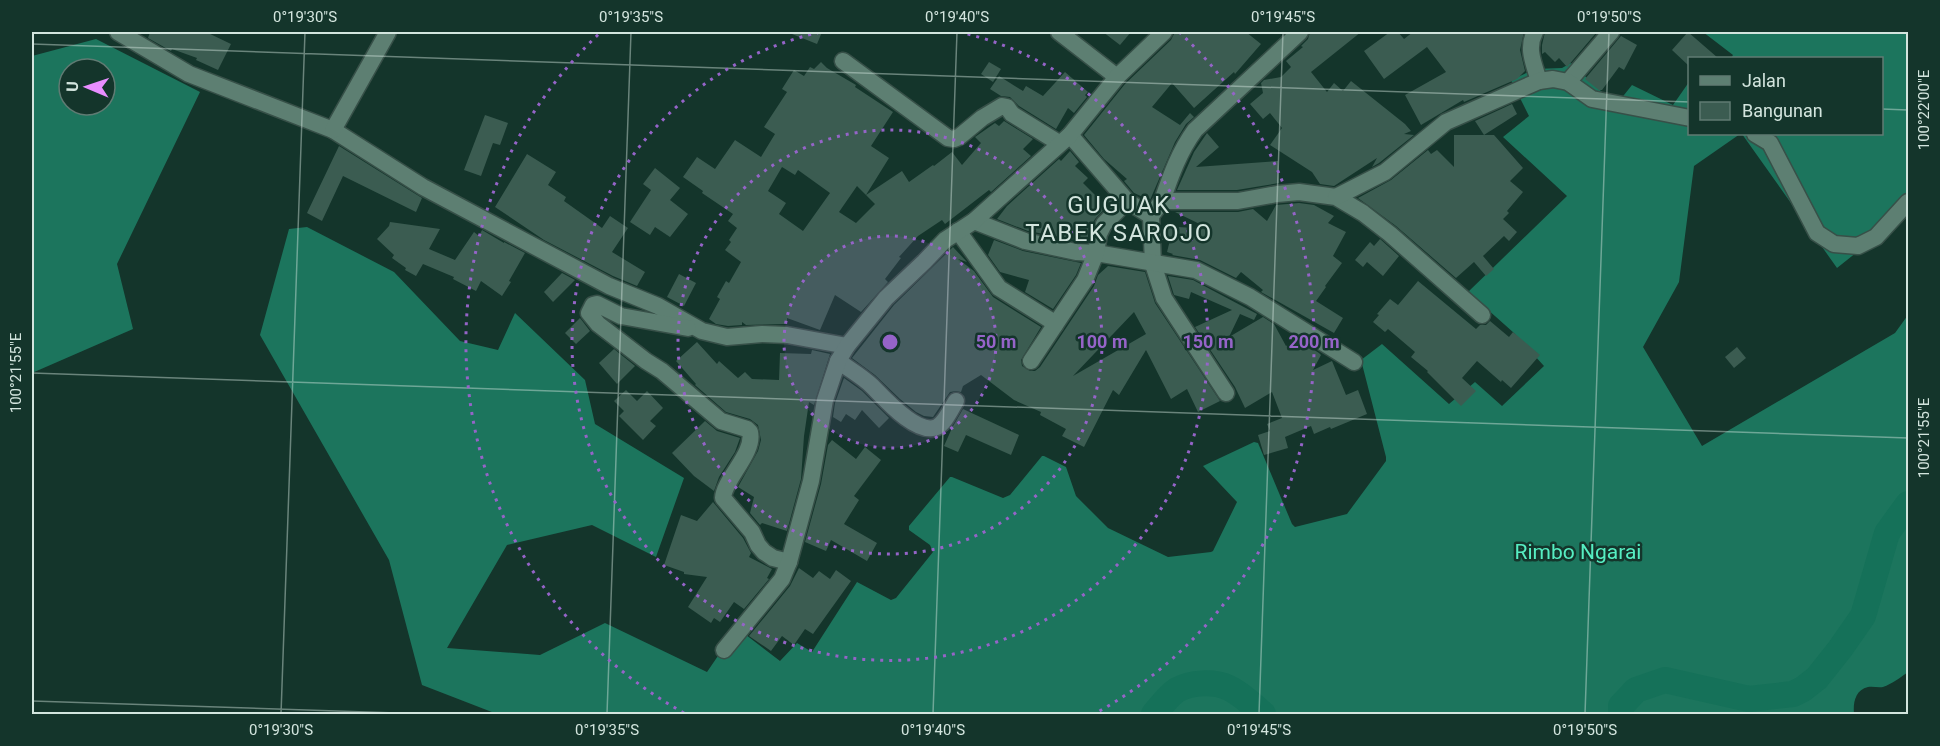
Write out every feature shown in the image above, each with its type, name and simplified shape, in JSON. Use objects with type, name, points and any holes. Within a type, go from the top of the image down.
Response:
[{"type":"street","points":[[118,32],[189,74],[333,130],[423,187],[609,286],[658,306],[702,331]]},
{"type":"street","points":[[333,130],[387,32]]},
{"type":"street","points":[[1059,32],[1117,77]]},
{"type":"street","points":[[724,650],[782,579],[789,562],[811,481],[825,400],[838,362],[847,346],[886,298],[945,240],[974,221],[1064,139],[1117,77],[1164,32]]},
{"type":"street","points":[[1226,393],[1164,298],[1153,264],[1151,216],[1161,201],[1183,147],[1195,130],[1300,32]]},
{"type":"street","points":[[1535,32],[1530,50],[1539,81]]},
{"type":"street","points":[[1568,82],[1611,32]]},
{"type":"street","points":[[843,61],[948,138],[959,137],[982,118],[1002,106],[1007,107],[1012,114],[1064,139],[1127,201],[1151,216]]},
{"type":"street","points":[[1336,197],[1385,172],[1446,122],[1539,81],[1553,79],[1568,82],[1592,99],[1688,118]]},
{"type":"street","points":[[1757,135],[1770,143],[1817,233],[1834,244],[1858,246],[1876,237],[1908,202]]},
{"type":"street","points":[[1161,201],[1238,201],[1299,192],[1336,197],[1363,213],[1390,234],[1482,315]]},
{"type":"street","points":[[1031,361],[1085,280],[1104,224],[1127,201]]},
{"type":"street","points":[[974,221],[1025,241],[1076,252],[1096,253],[1196,270],[1250,297],[1354,362]]},
{"type":"street","points":[[958,231],[999,288],[1055,325]]},
{"type":"street","points":[[609,286],[597,304],[593,305],[590,313],[598,324],[662,371],[721,421],[750,432],[750,443],[729,484],[723,490],[723,498],[752,532],[764,552],[773,558],[789,562]]},
{"type":"street","points":[[597,304],[621,316],[727,337],[762,334],[788,335],[847,346]]},
{"type":"street","points":[[838,362],[872,386],[899,414],[922,427],[938,427],[956,400]]},
{"type":"green space","points":[[1703,32],[1908,32],[1908,206],[1896,221],[1837,268],[1743,135],[1883,135],[1883,57],[1732,57],[1733,55]]},
{"type":"green space","points":[[96,39],[200,92],[117,264],[133,329],[32,373],[32,56]]},
{"type":"green space","name":"Rimbo Ngarai","points":[[1571,63],[1616,105],[1632,85],[1673,105],[1688,83],[1688,135],[1739,135],[1694,166],[1679,282],[1643,347],[1702,446],[1895,333],[1908,315],[1908,672],[1886,686],[1868,687],[1860,691],[1855,701],[1854,714],[497,714],[422,685],[389,560],[260,335],[289,229],[307,227],[394,272],[460,341],[498,350],[515,313],[585,380],[595,424],[684,478],[656,557],[592,525],[507,545],[447,648],[540,655],[605,623],[707,672],[737,628],[780,661],[797,643],[812,652],[857,582],[891,600],[896,598],[933,552],[930,545],[909,530],[909,526],[950,477],[1003,498],[1010,495],[1044,456],[1066,467],[1076,496],[1108,528],[1168,557],[1211,552],[1237,502],[1203,466],[1254,442],[1258,443],[1295,527],[1347,514],[1386,461],[1361,360],[1382,344],[1449,404],[1475,382],[1502,406],[1544,366],[1514,333],[1468,292],[1567,196],[1503,137],[1529,116],[1511,80],[1535,69],[1562,68]]},
{"type":"building","points":[[150,32],[206,32],[231,44],[218,70],[196,60],[197,58],[172,49],[171,51],[148,38]]},
{"type":"building","points":[[787,32],[822,32],[817,44]]},
{"type":"building","points":[[1103,32],[1131,32],[1120,45]]},
{"type":"building","points":[[1175,32],[1246,32],[1261,44],[1235,74],[1234,72],[1194,108],[1172,83],[1152,107],[1180,125],[1190,113],[1194,117],[1186,124],[1175,142],[1150,200],[1134,193],[1124,181],[1127,179],[1104,159],[1084,135],[1125,84],[1171,40]]},
{"type":"building","points":[[1310,32],[1361,32],[1311,72],[1327,92],[1334,83],[1343,91],[1351,81],[1405,124],[1411,131],[1404,134],[1414,135],[1379,163],[1372,167],[1377,158],[1334,186],[1320,184],[1312,172],[1270,145],[1282,128],[1270,113],[1263,119],[1250,104],[1263,93],[1261,83],[1264,80],[1281,77],[1291,67],[1286,61],[1303,47],[1301,46],[1308,39]]},
{"type":"building","points":[[1390,32],[1398,32],[1404,39],[1413,32],[1524,32],[1520,50],[1525,71],[1517,79],[1464,102],[1463,100],[1421,125],[1405,95],[1446,72],[1427,47],[1384,79],[1364,51]]},
{"type":"building","points":[[1545,32],[1596,33],[1567,67],[1559,58],[1555,62],[1545,52],[1542,54]]},
{"type":"building","points":[[1688,32],[1717,57],[1688,57],[1688,65],[1672,50]]},
{"type":"building","points":[[1621,36],[1637,45],[1624,70],[1619,67],[1602,90],[1599,90],[1585,79]]},
{"type":"building","points":[[821,62],[893,112],[871,146],[889,158],[866,195],[902,171],[909,182],[952,152],[962,165],[981,143],[975,137],[995,123],[999,126],[1004,121],[1033,139],[1023,149],[1031,156],[991,192],[989,190],[945,224],[942,220],[918,236],[899,257],[901,258],[885,279],[888,282],[861,312],[835,295],[820,330],[787,318],[787,324],[746,325],[742,322],[742,325],[728,326],[716,324],[709,319],[720,299],[717,297],[726,281],[729,283],[741,262],[725,250],[737,228],[728,221],[733,214],[683,177],[697,157],[715,169],[735,140],[761,157],[775,134],[764,127],[787,92],[782,89],[794,70],[804,76],[810,67],[814,69]],"holes":[[[782,167],[795,175],[798,170],[830,193],[803,231],[779,214],[786,203],[768,191]],[[857,186],[875,204],[856,223],[839,212]]]},
{"type":"building","points":[[989,62],[1001,69],[993,82],[981,74]]},
{"type":"building","points":[[1065,72],[1088,92],[1085,95],[1087,97],[1074,113],[1068,108],[1056,129],[1019,106],[1010,97],[1001,96],[990,89],[999,76],[1023,91],[1026,86],[1043,96]]},
{"type":"building","points":[[1512,104],[1517,114],[1484,135],[1475,121]]},
{"type":"building","points":[[485,115],[508,123],[500,145],[493,143],[481,176],[464,170]]},
{"type":"building","points":[[1207,133],[1219,147],[1196,167],[1278,161],[1279,183],[1237,190],[1177,190],[1194,152]]},
{"type":"building","points":[[1454,135],[1494,135],[1523,168],[1510,181],[1523,192],[1503,219],[1517,232],[1509,241],[1504,236],[1483,256],[1494,269],[1486,276],[1474,262],[1456,278],[1396,226],[1358,198],[1391,180],[1428,150],[1431,154],[1437,150],[1454,167]]},
{"type":"building","points":[[339,146],[422,198],[416,212],[343,176],[322,221],[307,213]]},
{"type":"building","points":[[1070,151],[1079,162],[1075,166],[1088,178],[1083,183],[1102,202],[1109,196],[1113,200],[1095,219],[1089,230],[1087,242],[1028,231],[997,219],[1007,206]]},
{"type":"building","points":[[527,154],[556,172],[548,185],[566,197],[564,201],[602,228],[610,216],[628,228],[612,252],[645,272],[637,286],[544,240],[495,207]]},
{"type":"building","points":[[655,168],[680,188],[670,200],[688,214],[670,237],[655,227],[650,235],[630,222],[651,190],[643,184]]},
{"type":"building","points":[[1299,203],[1314,205],[1334,216],[1328,223],[1346,232],[1333,256],[1342,263],[1316,301],[1343,318],[1334,333],[1261,292],[1263,290],[1241,272],[1236,278],[1200,260],[1172,255],[1167,252],[1170,240],[1162,240],[1162,226],[1210,229],[1175,212],[1238,212],[1253,209],[1267,221],[1276,205]]},
{"type":"building","points":[[390,222],[440,229],[429,249],[455,260],[474,232],[479,236],[482,230],[525,253],[502,296],[481,281],[476,291],[453,279],[454,277],[423,264],[416,276],[405,270],[406,268],[392,258],[394,255],[377,239]]},
{"type":"building","points":[[1380,239],[1399,256],[1383,276],[1367,262],[1363,267],[1355,260],[1370,242],[1374,246]]},
{"type":"building","points":[[994,240],[1023,251],[1081,263],[1076,275],[1053,309],[1025,292],[1029,280],[1000,272],[988,255]]},
{"type":"building","points":[[953,247],[967,262],[958,259],[974,271],[993,297],[1041,327],[1021,360],[1022,366],[1035,371],[1040,367],[1094,286],[1098,275],[1108,266],[1145,272],[1155,303],[1220,401],[1198,412],[1187,389],[1171,399],[1146,350],[1119,395],[1113,390],[1084,447],[1062,436],[1066,429],[1040,415],[1041,412],[1014,400],[981,375],[963,386],[961,392],[950,392],[933,417],[924,416],[916,412],[875,375],[852,358],[894,305]],"holes":[[[1134,312],[1146,334],[1073,376]]]},
{"type":"building","points":[[562,273],[575,280],[553,302],[544,292]]},
{"type":"building","points":[[679,274],[696,283],[684,306],[667,297]]},
{"type":"building","points":[[1168,276],[1193,280],[1257,314],[1254,320],[1240,314],[1229,337],[1263,317],[1274,324],[1286,346],[1297,339],[1321,355],[1313,370],[1332,361],[1346,395],[1358,390],[1367,414],[1314,434],[1311,426],[1285,437],[1288,448],[1264,455],[1258,435],[1270,431],[1267,424],[1282,418],[1272,392],[1245,408],[1235,387],[1195,327],[1232,310],[1191,292],[1189,299],[1174,295]]},
{"type":"building","points":[[1418,281],[1476,329],[1490,321],[1509,337],[1513,332],[1540,355],[1511,388],[1477,361],[1462,378],[1476,391],[1461,406],[1428,371],[1411,357],[1415,352],[1388,329],[1385,332],[1373,322],[1390,299],[1398,305]]},
{"type":"building","points":[[580,318],[590,331],[576,344],[565,333]]},
{"type":"building","points":[[697,342],[717,364],[719,361],[738,378],[745,372],[752,379],[779,380],[780,353],[811,354],[812,350],[830,354],[814,405],[809,402],[801,479],[787,531],[762,523],[760,525],[750,513],[754,497],[738,487],[758,451],[761,440],[758,425],[750,419],[726,412],[695,385],[676,361]]},
{"type":"building","points":[[1737,347],[1746,358],[1734,368],[1725,357]]},
{"type":"building","points":[[614,349],[635,366],[617,384],[599,363]]},
{"type":"building","points":[[844,378],[862,391],[889,418],[879,428],[862,410],[855,420],[846,414],[841,422],[833,417],[835,403]]},
{"type":"building","points":[[626,390],[637,401],[647,391],[663,408],[650,421],[656,426],[643,440],[619,416],[624,411],[614,401]]},
{"type":"building","points":[[963,409],[1019,435],[1011,455],[966,435],[958,452],[944,446]]},
{"type":"building","points":[[705,421],[717,431],[740,438],[714,491],[694,476],[672,453]]},
{"type":"building","points":[[832,440],[856,459],[865,447],[881,460],[854,496],[859,500],[844,524],[877,543],[867,561],[831,540],[826,551],[805,542],[821,484],[828,445]]},
{"type":"building","points":[[713,502],[743,538],[751,553],[749,557],[772,569],[767,578],[769,579],[744,609],[734,602],[720,622],[714,618],[711,623],[688,607],[707,577],[684,574],[684,572],[664,565],[681,515],[697,521]]},
{"type":"building","points":[[799,568],[813,578],[819,571],[830,579],[836,570],[851,581],[813,634],[805,629],[794,645],[782,636],[771,651],[749,636],[790,586]]},
{"type":"waterway","points":[[1621,714],[1621,706],[1636,690],[1665,680],[1749,699],[1793,694],[1803,689],[1817,678],[1863,616],[1887,533],[1908,504]]},
{"type":"waterway","points":[[1154,714],[1177,690],[1203,683],[1229,688],[1243,696],[1263,714]]},
{"type":"district","name":"GUGUAK TABEK SAROJO","points":[[1119,219]]}]
